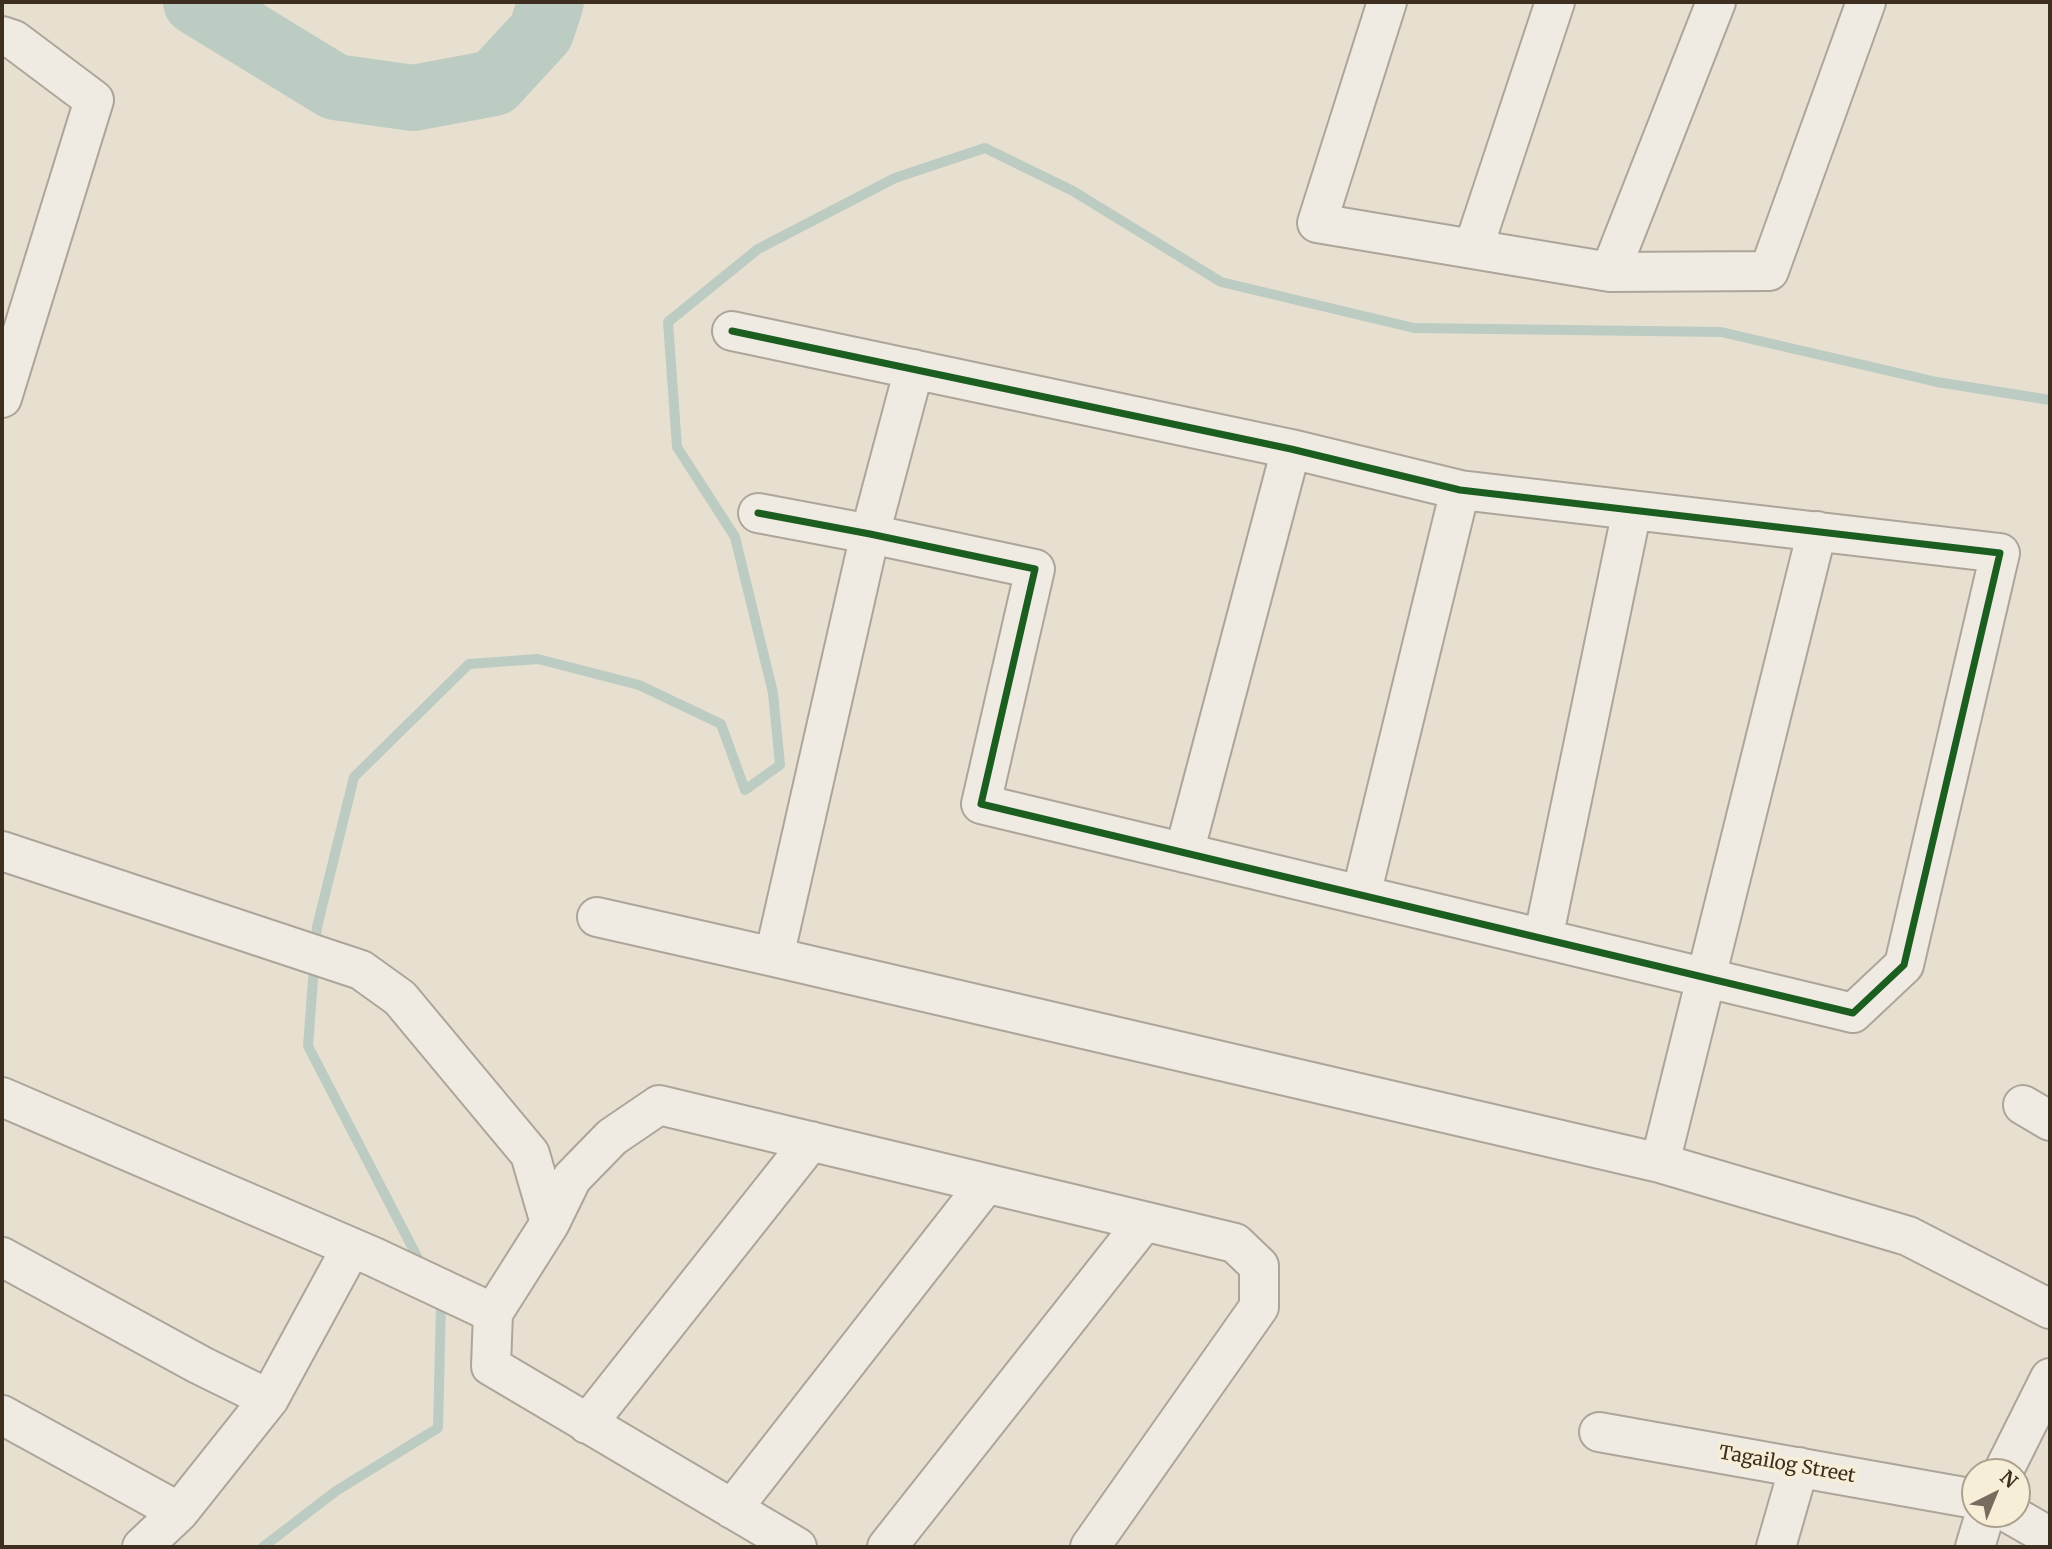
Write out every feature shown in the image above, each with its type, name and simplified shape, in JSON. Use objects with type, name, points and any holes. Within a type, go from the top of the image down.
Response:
[{"type":"street","points":[[1387,2],[1317,223],[1610,272],[1769,271],[1866,2]]},
{"type":"street","points":[[1473,249],[1555,2]]},
{"type":"street","points":[[1610,272],[1716,2]]},
{"type":"street","points":[[2,36],[14,40],[94,100],[2,398]]},
{"type":"street","points":[[732,331],[1291,449],[1460,490],[2000,553],[1904,965],[1853,1013],[981,804],[1035,569],[758,513]]},
{"type":"street","points":[[774,957],[870,534],[914,369]]},
{"type":"street","points":[[1184,853],[1291,449]]},
{"type":"street","points":[[1361,895],[1460,490]]},
{"type":"street","points":[[1543,939],[1632,510]]},
{"type":"street","points":[[1660,1163],[1816,531]]},
{"type":"street","points":[[2,851],[361,970],[400,998],[530,1154],[550,1223]]},
{"type":"street","points":[[597,917],[1660,1163],[1908,1236],[2050,1309]]},
{"type":"street","points":[[2,1097],[351,1248],[493,1313]]},
{"type":"street","points":[[797,1547],[491,1366],[493,1313],[550,1223],[572,1178],[612,1137],[659,1105],[1235,1243],[1259,1266],[1259,1307],[1090,1547]]},
{"type":"street","points":[[587,1424],[811,1141]]},
{"type":"street","points":[[732,1509],[986,1184]]},
{"type":"street","points":[[887,1547],[1144,1222]]},
{"type":"street","points":[[142,1547],[179,1512],[269,1399],[351,1248]]},
{"type":"street","points":[[2,1257],[200,1365],[269,1399]]},
{"type":"street","points":[[2010,1458],[2050,1378]]},
{"type":"street","points":[[2,1415],[179,1512]]},
{"type":"street","name":"Tagailog Street","points":[[1598,1432],[1961,1496]]},
{"type":"street","points":[[1776,1547],[1799,1467]]},
{"type":"street","points":[[2031,1526],[2050,1537]]},
{"type":"street","points":[[1975,1547],[1980,1528]]},
{"type":"waterway","points":[[196,2],[335,87],[413,98],[494,83],[541,32],[551,2]]},
{"type":"waterway","points":[[423,1268],[308,1046],[317,927],[354,777],[469,664],[538,659],[639,685],[721,724],[745,790],[780,765],[773,693],[735,537],[677,447],[668,322],[758,249],[895,178],[985,148],[1073,191],[1221,282],[1414,328],[1721,332],[1937,382],[2050,400]]},
{"type":"waterway","points":[[263,1547],[336,1491],[438,1428],[441,1303],[438,1297]]},
{"type":"cycle path","points":[[732,331],[1291,449],[1460,490],[2000,553],[1904,965],[1853,1013],[981,804],[1035,569],[758,513]]}]
